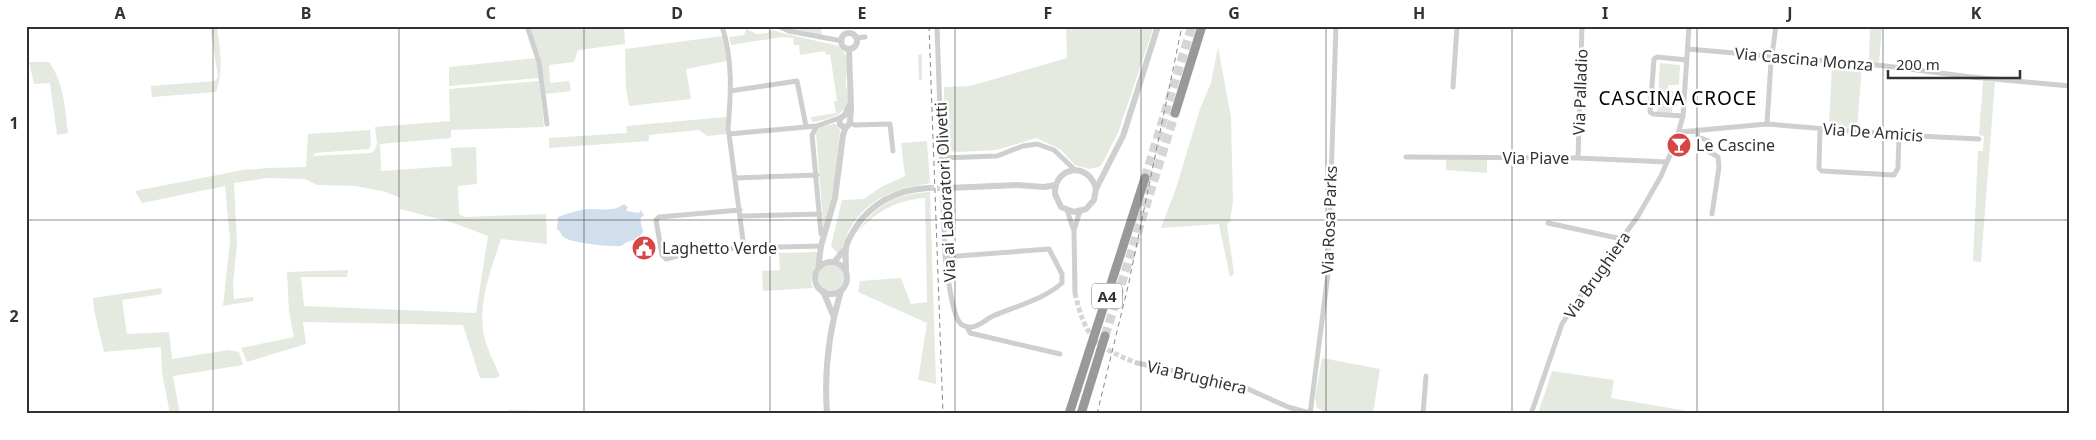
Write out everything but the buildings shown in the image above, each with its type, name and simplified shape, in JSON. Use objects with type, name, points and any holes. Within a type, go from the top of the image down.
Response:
[{"type":"highway","points":[[1175,113],[1202,26]]},
{"type":"highway","name":"A4","points":[[1069,414],[1145,178]]},
{"type":"highway","points":[[1081,414],[1105,336]]},
{"type":"street","points":[[527,26],[539,62],[546,124]]},
{"type":"street","points":[[722,26],[728,44],[732,72],[728,129],[744,248]]},
{"type":"street","points":[[778,26],[788,31],[842,41]]},
{"type":"street","name":"Via ai Laboratori Olivetti","points":[[937,26],[945,257],[950,290],[958,319],[961,324],[967,327]]},
{"type":"street","points":[[1096,189],[1122,136],[1158,26]]},
{"type":"street","name":"Via Rosa Parks","points":[[1311,414],[1328,274],[1336,26]]},
{"type":"street","points":[[1453,86],[1458,26]]},
{"type":"street","name":"Via Palladio","points":[[1578,158],[1582,26]]},
{"type":"street","name":"Via Brughiera","points":[[1531,414],[1562,324],[1650,197],[1680,132],[1683,116],[1689,26]]},
{"type":"street","points":[[1767,124],[1776,26]]},
{"type":"street","points":[[848,30],[856,38],[856,45],[849,48],[845,47],[842,41],[848,30]]},
{"type":"street","points":[[856,38],[865,37]]},
{"type":"street","points":[[833,316],[823,291],[817,285],[815,279],[821,246],[835,198],[844,121],[850,104],[849,48]]},
{"type":"street","name":"Via Cascina Monza","points":[[1688,49],[2070,86]]},
{"type":"street","points":[[1683,116],[1652,114],[1650,112],[1654,59],[1656,56],[1687,60]]},
{"type":"street","points":[[730,91],[797,81],[806,126]]},
{"type":"street","points":[[730,134],[817,126],[844,121],[855,126],[890,124],[893,151]]},
{"type":"street","name":"Via De Amicis","points":[[1680,132],[1767,124],[1899,135],[1979,139]]},
{"type":"street","points":[[817,126],[812,135],[821,234]]},
{"type":"street","points":[[1820,129],[1818,168],[1822,171],[1894,175],[1898,168],[1899,135]]},
{"type":"street","points":[[1697,130],[1698,137],[1709,140],[1708,151],[1718,157],[1719,167],[1712,214]]},
{"type":"street","points":[[942,158],[997,156],[1028,145],[1037,144],[1054,150],[1075,170],[1088,174],[1105,170]]},
{"type":"street","name":"Via Piave","points":[[1406,157],[1578,158],[1667,162]]},
{"type":"street","points":[[1064,160],[1064,170],[1056,184],[1055,194],[1061,207],[1080,211],[1090,205],[1096,195],[1096,189],[1095,183],[1088,174]]},
{"type":"street","points":[[1062,175],[1075,170]]},
{"type":"street","points":[[736,178],[817,175]]},
{"type":"street","points":[[948,188],[1017,185],[1044,187],[1056,184]]},
{"type":"street","points":[[1044,187],[1055,194]]},
{"type":"street","points":[[818,269],[824,263],[833,262],[846,248],[857,225],[878,204],[896,194],[928,188]]},
{"type":"street","points":[[740,210],[659,217],[656,220],[662,255],[666,259],[703,249],[821,246]]},
{"type":"street","points":[[1068,210],[1074,231],[1075,293]]},
{"type":"street","points":[[1074,231],[1080,211]]},
{"type":"street","points":[[741,216],[820,214]]},
{"type":"street","points":[[1548,223],[1622,239]]},
{"type":"street","points":[[821,246],[824,254],[833,262],[843,267],[846,272]]},
{"type":"street","points":[[827,414],[827,371],[833,316],[841,291],[847,282],[846,248]]},
{"type":"street","points":[[945,257],[1049,249],[1062,274],[1062,283],[1052,292],[990,317],[974,327],[967,327],[970,333],[1060,354]]},
{"type":"street","points":[[823,291],[831,294],[841,291]]},
{"type":"street","name":"Via Brughiera","points":[[1137,363],[1239,385],[1288,407],[1311,414]]},
{"type":"street","points":[[1423,414],[1426,376]]},
{"type":"shaded area","points":[[210,26],[217,26],[220,51],[221,68],[216,92],[152,97],[151,86],[215,81],[218,77]]},
{"type":"shaded area","points":[[529,26],[624,26],[625,44],[578,50],[574,62],[549,65],[550,83],[569,81],[571,91],[545,94],[540,55]]},
{"type":"shaded area","points":[[785,26],[821,26],[822,35],[789,28]]},
{"type":"shaded area","points":[[1066,26],[1154,26],[1118,133],[1102,164],[1099,167],[1089,169],[1075,165],[1060,149],[1036,138],[997,150],[949,151],[945,144],[944,87],[970,86],[1067,58]]},
{"type":"shaded area","points":[[1870,26],[1882,26],[1879,63],[1869,63]]},
{"type":"shaded area","points":[[746,29],[757,34],[768,33],[769,30],[773,30],[839,46],[845,54],[847,62],[846,84],[848,100],[843,110],[834,116],[812,122],[811,117],[836,113],[834,101],[837,101],[830,54],[826,55],[825,51],[800,55],[799,45],[794,45],[793,38],[782,37],[731,45],[729,37],[744,35]]},
{"type":"shaded area","points":[[723,36],[727,61],[686,69],[691,99],[629,106],[626,88],[625,49]]},
{"type":"shaded area","points":[[1218,47],[1231,117],[1233,202],[1230,222],[1227,224],[1234,274],[1230,277],[1219,224],[1161,228],[1176,188],[1200,109],[1211,83]]},
{"type":"shaded area","points":[[922,54],[922,80],[919,80],[918,55]]},
{"type":"shaded area","points":[[536,58],[539,78],[449,86],[449,67]]},
{"type":"shaded area","points":[[29,62],[49,62],[54,70],[63,96],[68,133],[57,135],[50,83],[34,84]]},
{"type":"shaded area","points":[[1660,63],[1680,65],[1679,85],[1669,85],[1668,87],[1669,91],[1673,91],[1672,113],[1657,112]]},
{"type":"shaded area","points":[[1832,63],[1862,66],[1857,128],[1829,126]]},
{"type":"shaded area","points":[[539,81],[544,127],[451,130],[451,138],[380,144],[381,171],[452,166],[451,148],[476,147],[477,184],[458,186],[459,214],[465,217],[546,214],[547,244],[501,239],[490,272],[482,318],[486,342],[500,376],[496,378],[480,378],[463,325],[303,322],[306,344],[247,362],[241,348],[294,337],[289,311],[287,272],[348,270],[347,277],[301,277],[304,306],[476,313],[488,236],[454,223],[400,209],[400,198],[386,192],[356,186],[317,185],[305,179],[267,178],[234,183],[237,244],[233,284],[234,299],[253,297],[253,301],[223,306],[230,240],[225,186],[142,203],[135,191],[243,170],[306,167],[308,134],[370,130],[371,145],[369,149],[315,153],[313,156],[370,153],[374,151],[377,144],[375,127],[450,121],[449,89]]},
{"type":"shaded area","points":[[1983,81],[1995,82],[1981,262],[1973,261],[1978,151],[1983,151],[1984,136],[1979,135]]},
{"type":"shaded area","points":[[726,117],[727,134],[707,136],[699,130],[649,135],[649,141],[549,148],[549,138],[627,133],[626,126]]},
{"type":"shaded area","points":[[838,125],[840,131],[833,198],[824,233],[816,134],[819,127]]},
{"type":"shaded area","points":[[927,141],[930,183],[905,188],[874,202],[856,219],[838,254],[831,246],[842,200],[864,199],[881,187],[905,176],[901,143]]},
{"type":"shaded area","points":[[1446,159],[1487,160],[1487,173],[1446,170]]},
{"type":"shaded area","points":[[930,192],[936,384],[918,380],[927,323],[858,292],[860,281],[901,278],[911,304],[927,302],[925,198],[905,201],[887,208],[871,219],[856,234],[871,215],[887,203],[906,195]]},
{"type":"shaded area","points":[[817,252],[811,279],[813,288],[763,291],[762,271],[780,270],[779,253]]},
{"type":"shaded area","points":[[831,265],[840,269],[844,278],[840,287],[831,291],[822,287],[818,278],[822,269]]},
{"type":"shaded area","points":[[161,288],[162,294],[122,300],[127,334],[169,332],[172,359],[229,350],[239,352],[243,365],[173,376],[180,414],[170,414],[162,372],[161,347],[104,352],[94,310],[93,298]]},
{"type":"shaded area","points":[[1322,358],[1380,369],[1373,414],[1330,414],[1317,408],[1315,397]]},
{"type":"shaded area","points":[[1552,371],[1614,380],[1611,398],[1687,411],[1687,414],[1538,414]]},
{"type":"shaded area","points":[[509,410],[575,412],[576,414],[509,414]]},
{"type":"water","name":"Laghetto Verde","points":[[624,204],[628,207],[626,211],[639,213],[641,210],[644,215],[640,219],[643,232],[638,239],[621,246],[576,242],[564,237],[557,229],[558,217],[585,209],[612,209]]},
{"type":"tunnel","points":[[1145,178],[1192,26]]},
{"type":"tunnel","points":[[1105,336],[1175,113]]},
{"type":"tunnel","points":[[928,188],[947,188]]},
{"type":"tunnel","points":[[1075,293],[1083,320],[1094,338],[1111,352],[1137,363]]},
{"type":"railway","points":[[929,26],[943,414]]},
{"type":"railway","points":[[1097,414],[1129,282],[1182,26]]},
{"type":"place","name":"Le Cascine","points":[[1679,145]]},
{"type":"place","name":"Laghetto Verde","points":[[644,248]]},
{"type":"district","name":"CASCINA CROCE","points":[[1678,98]]}]
